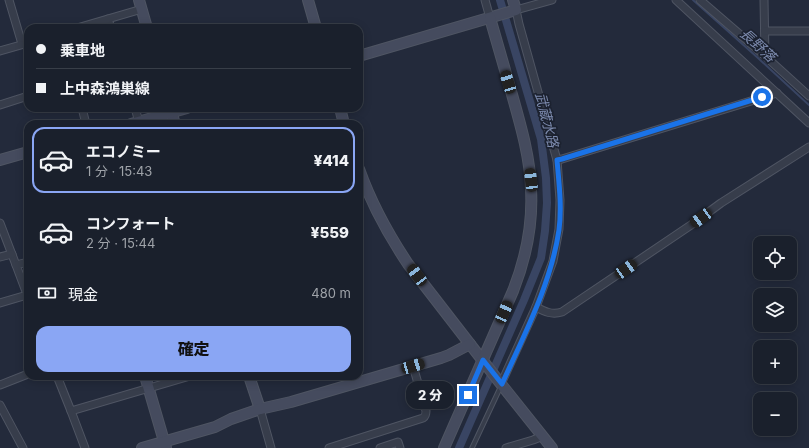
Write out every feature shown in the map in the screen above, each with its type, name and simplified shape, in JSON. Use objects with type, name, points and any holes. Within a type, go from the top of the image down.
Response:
[{"type":"street","points":[[9,0],[24,40]]},
{"type":"street","points":[[308,0],[315,24]]},
{"type":"street","points":[[444,448],[485,363],[518,277],[528,238],[531,204],[531,180],[525,143],[493,17],[485,0]]},
{"type":"street","points":[[363,55],[493,17],[513,7],[552,0]]},
{"type":"street","points":[[676,0],[809,123]]},
{"type":"street","points":[[700,0],[808,94]]},
{"type":"street","points":[[764,0],[765,56]]},
{"type":"street","points":[[91,24],[108,19],[141,4],[146,24]]},
{"type":"street","points":[[499,381],[536,307],[552,261],[559,229],[560,200],[557,160],[513,7]]},
{"type":"street","points":[[108,19],[110,24]]},
{"type":"street","points":[[765,31],[809,30]]},
{"type":"street","points":[[0,51],[24,43]]},
{"type":"street","points":[[557,160],[777,93]]},
{"type":"street","points":[[0,105],[24,97]]},
{"type":"street","points":[[143,120],[165,112]]},
{"type":"street","points":[[536,307],[550,314],[562,312],[721,203],[809,147]]},
{"type":"street","points":[[0,160],[24,153]]},
{"type":"street","points":[[363,180],[378,214],[398,249],[470,344],[552,448]]},
{"type":"street","points":[[0,223],[24,286]]},
{"type":"street","points":[[0,256],[12,254]]},
{"type":"street","points":[[16,265],[24,263]]},
{"type":"street","points":[[0,303],[24,297]]},
{"type":"street","points":[[142,448],[165,445],[260,409],[290,402],[449,355],[470,344]]},
{"type":"street","points":[[329,448],[425,417],[426,411],[413,366]]},
{"type":"street","points":[[0,385],[24,376]]},
{"type":"street","points":[[59,380],[85,448]]},
{"type":"street","points":[[146,380],[165,445]]},
{"type":"street","points":[[71,411],[176,380]]},
{"type":"street","points":[[250,380],[271,448]]},
{"type":"street","points":[[0,405],[22,448]]},
{"type":"street","points":[[511,447],[543,436]]},
{"type":"street","points":[[380,448],[398,442],[400,448]]},
{"type":"lane","points":[[472,448],[499,381]]},
{"type":"waterway","name":"武蔵水路","points":[[459,448],[541,258],[545,231],[547,203],[546,178],[541,139],[500,0]]},
{"type":"waterway","name":"長野落","points":[[693,0],[809,105]]},
{"type":"route","points":[[468,395],[483,360],[502,384],[536,307],[552,261],[559,229],[560,200],[557,160],[762,97]]}]
